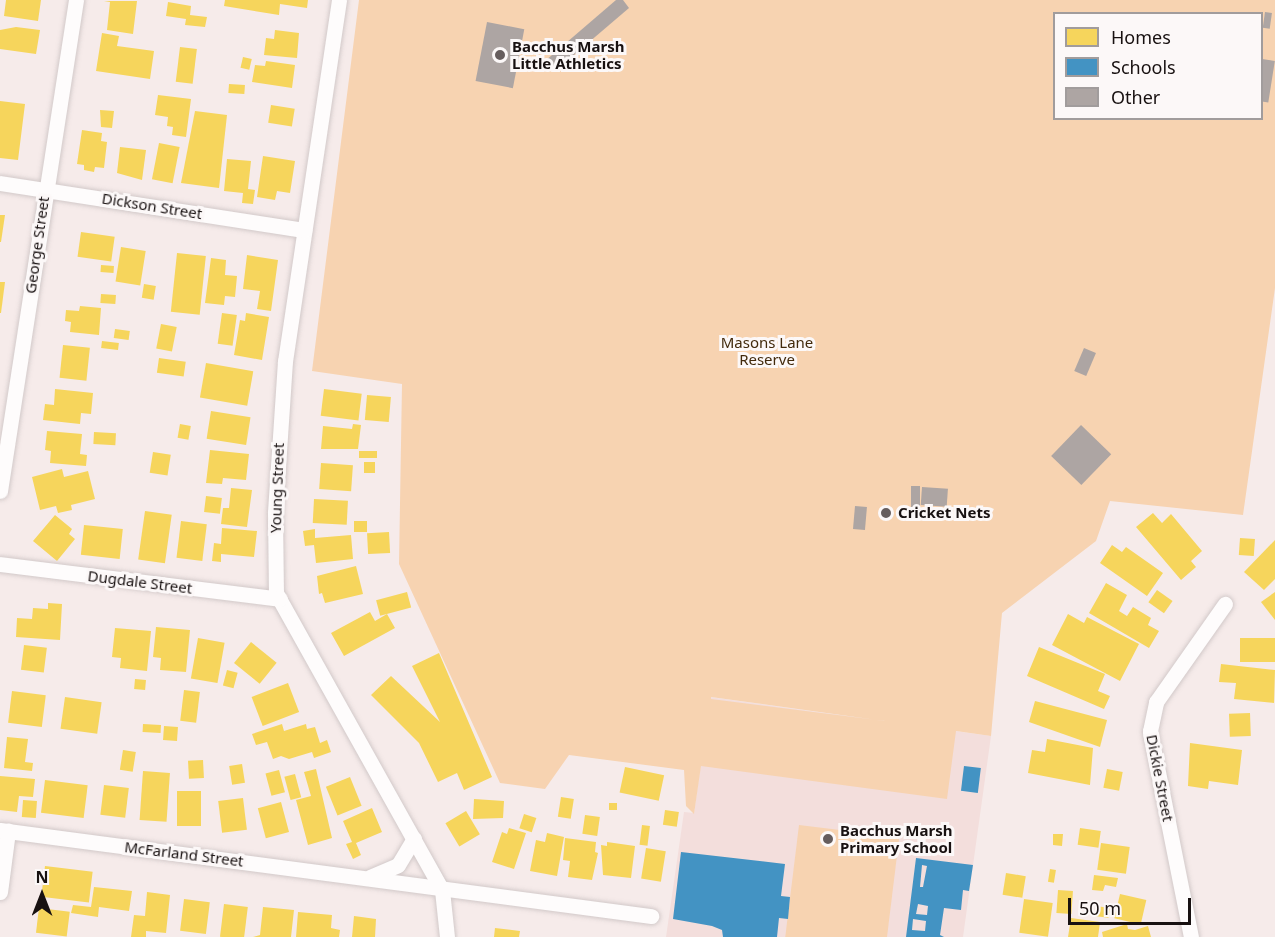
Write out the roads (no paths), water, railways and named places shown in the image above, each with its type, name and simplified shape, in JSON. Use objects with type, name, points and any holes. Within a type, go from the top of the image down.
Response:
[{"type":"street","name":"George Street","points":[[0,491],[76,0]]},
{"type":"street","name":"Young Street","points":[[339,0],[285,361],[278,438],[275,513],[280,600],[442,890],[447,937]]},
{"type":"street","name":"Dickson Street","points":[[0,183],[304,230]]},
{"type":"street","name":"Dugdale Street","points":[[0,564],[280,600]]},
{"type":"street","name":"Dickie Street","points":[[1191,937],[1150,731],[1156,702],[1225,604]]},
{"type":"street","points":[[0,892],[4,830]]},
{"type":"street","name":"McFarland Street","points":[[4,830],[651,916]]},
{"type":"street","points":[[368,878],[398,865],[414,838]]},
{"type":"place","name":"Bacchus Marsh Little Athletics","points":[[500,55]]},
{"type":"place","name":"Cricket Nets","points":[[886,513]]},
{"type":"place","name":"Bacchus Marsh Primary School","points":[[828,839]]},
{"type":"park label","name":"Masons Lane Reserve","points":[[767,350]]}]
